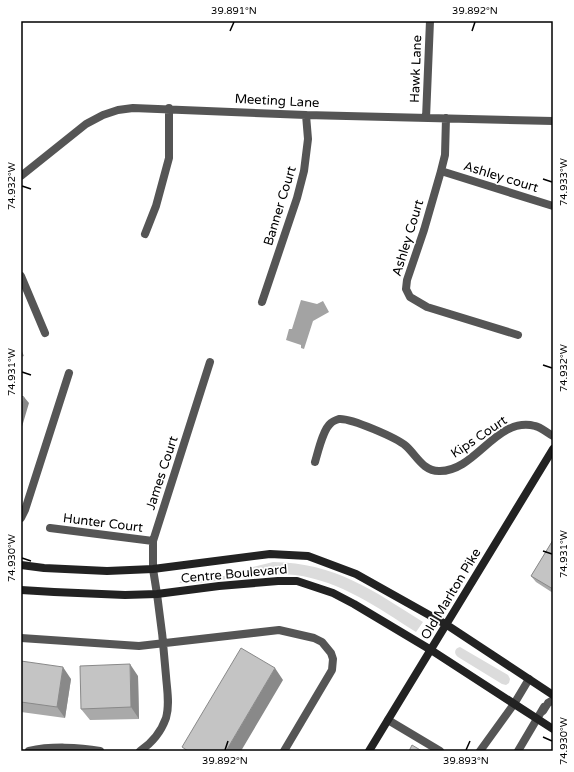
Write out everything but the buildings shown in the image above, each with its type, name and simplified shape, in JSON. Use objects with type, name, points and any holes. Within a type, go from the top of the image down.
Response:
[{"type":"street","name":"Hawk Lane","points":[[426,118],[430,21]]},
{"type":"street","name":"Meeting Lane","points":[[21,176],[86,124],[103,115],[118,110],[133,108],[169,108],[306,115],[553,122]]},
{"type":"street","points":[[145,234],[156,206],[169,158],[169,108]]},
{"type":"street","name":"Banner Court","points":[[262,302],[297,198],[304,171],[308,138],[306,115]]},
{"type":"street","name":"Ashley Court","points":[[446,118],[445,146],[441,171],[424,230],[407,280],[406,289],[410,297],[427,307],[518,335]]},
{"type":"street","name":"Ashley court","points":[[441,171],[553,206]]},
{"type":"street","points":[[21,276],[45,333]]},
{"type":"street","name":"James Court","points":[[140,751],[149,745],[163,726],[166,717],[168,698],[164,643],[153,569],[153,541],[210,362]]},
{"type":"street","points":[[21,518],[25,510],[69,373]]},
{"type":"street","name":"Kips Court","points":[[315,462],[327,426],[332,421],[339,419],[357,424],[398,440],[406,446],[419,462],[428,468],[438,471],[449,470],[461,465],[505,430],[516,425],[526,424],[536,426],[553,436]]},
{"type":"street","name":"Old Marlton Pike","points":[[369,751],[553,449]]},
{"type":"street","name":"Hunter Court","points":[[50,528],[153,541]]},
{"type":"street","name":"Centre Boulevard","points":[[21,565],[44,568],[107,571],[153,569],[270,554],[308,556],[356,574],[447,625],[553,695]]},
{"type":"street","name":"Centre Boulevard","points":[[21,590],[124,595],[157,594],[219,586],[278,581],[297,581],[327,591],[354,604],[431,650],[552,728]]},
{"type":"street","points":[[21,638],[139,646],[279,630],[314,638],[324,644],[330,651],[333,659],[331,675],[284,751]]},
{"type":"street","points":[[480,751],[514,704],[529,678]]},
{"type":"street","points":[[518,751],[544,707],[553,700]]},
{"type":"street","points":[[544,707],[542,711],[544,721],[552,728]]},
{"type":"street","points":[[388,720],[440,751]]},
{"type":"street","points":[[29,751],[42,749],[84,748],[100,751]]},
{"type":"shaded area","points":[[301,300],[317,304],[323,301],[329,312],[313,321],[304,349],[301,348],[301,345],[286,340],[289,329],[292,329]]},
{"type":"shaded area","points":[[273,562],[316,567],[335,573],[370,589],[423,622],[416,632],[373,605],[343,589],[312,578],[295,575],[260,576],[198,583],[179,583],[181,581],[232,575],[253,567]]},
{"type":"shaded area","points":[[460,647],[508,675],[510,679],[509,683],[506,685],[502,684],[458,657],[455,651]]}]
